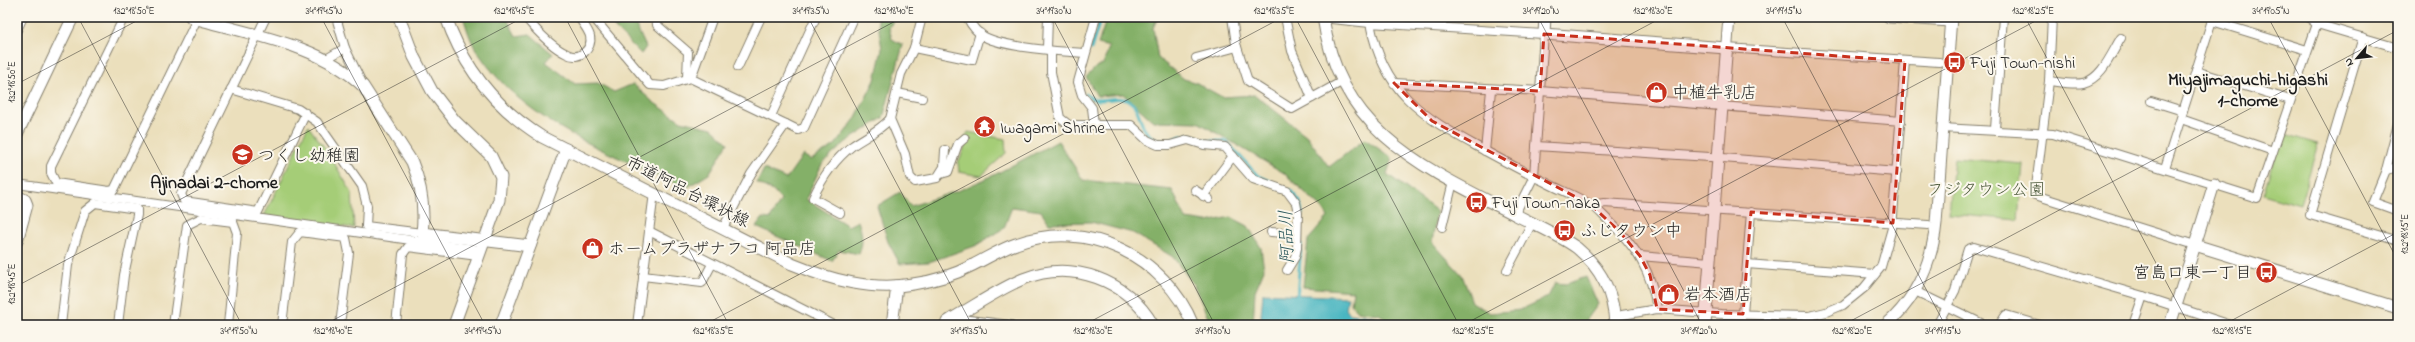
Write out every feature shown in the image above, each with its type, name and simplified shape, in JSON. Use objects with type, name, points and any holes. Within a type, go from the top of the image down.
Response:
[{"type":"street","points":[[17,30],[23,17]]},
{"type":"street","points":[[17,134],[73,17]]},
{"type":"street","points":[[124,17],[51,166],[51,173],[56,183],[109,191],[114,190],[196,18],[326,59],[346,71],[363,86]]},
{"type":"street","points":[[266,17],[181,194],[184,202],[258,212],[306,113]]},
{"type":"street","points":[[336,17],[345,48],[363,86],[412,162],[419,183],[423,204],[422,233]]},
{"type":"street","points":[[399,17],[414,57],[432,91],[455,121],[491,156],[499,170],[501,192],[454,325]]},
{"type":"street","name":"市道阿品台環状線","points":[[446,17],[463,56],[487,91],[522,124],[566,149],[814,273],[858,284],[897,286],[949,276],[1004,249],[1030,240],[1057,236],[1084,237],[1124,250],[1147,264],[1176,294],[1193,325]]},
{"type":"street","points":[[525,17],[564,52],[575,56],[583,54],[590,43],[589,35],[579,17]]},
{"type":"street","points":[[593,17],[650,85],[664,86],[689,78],[798,130],[804,128],[853,20]]},
{"type":"street","points":[[656,17],[657,25],[688,52],[689,78]]},
{"type":"street","points":[[689,78],[713,17]]},
{"type":"street","points":[[738,67],[761,17]]},
{"type":"street","points":[[771,116],[816,17]]},
{"type":"street","points":[[840,213],[813,198],[822,178],[852,147],[871,135],[890,119],[901,73],[914,48],[922,17]]},
{"type":"street","points":[[967,17],[980,33],[999,42],[1049,50],[1085,53]]},
{"type":"street","points":[[1048,17],[1051,72],[1060,118],[1070,125],[1127,124],[1135,127],[1147,140],[1158,145],[1170,145],[1188,140],[1204,145],[1225,147],[1255,180],[1286,191],[1294,198],[1298,208],[1295,257],[1287,270]]},
{"type":"street","points":[[1094,125],[1092,108],[1082,96],[1078,82],[1096,17]]},
{"type":"street","points":[[1232,17],[1237,47],[1248,81],[1253,86],[1292,109],[1343,81]]},
{"type":"street","points":[[1285,17],[1292,51],[1312,98]]},
{"type":"street","points":[[1518,208],[1534,176],[1545,17]]},
{"type":"street","points":[[1705,325],[1729,17]]},
{"type":"street","points":[[1886,325],[1915,291],[1928,265],[1935,237],[1950,19],[1889,17]]},
{"type":"street","points":[[1995,129],[2003,17]]},
{"type":"street","points":[[2052,17],[2049,81],[2035,195],[2398,308]]},
{"type":"street","points":[[2308,17],[2317,24],[2398,48]]},
{"type":"street","points":[[1615,325],[1610,294],[1595,266],[1572,244],[1416,162],[1391,144],[1360,109],[1343,81],[1332,54],[1328,18],[1370,23],[1544,34],[1905,61],[1939,62]]},
{"type":"street","points":[[2165,168],[2213,19],[2307,50]]},
{"type":"street","points":[[1370,23],[1380,58],[1394,83],[1411,103],[1432,121],[1485,151],[1592,205],[1619,231],[1640,256],[1650,275],[1657,309]]},
{"type":"street","points":[[1942,128],[1995,129],[2053,134],[2257,198],[2317,24]]},
{"type":"street","points":[[914,48],[972,60],[980,33]]},
{"type":"street","points":[[2363,37],[2310,214],[2398,241]]},
{"type":"street","points":[[2049,81],[2082,83],[2090,81],[2097,75],[2121,38]]},
{"type":"street","points":[[1196,58],[1237,47]]},
{"type":"street","points":[[326,59],[345,48]]},
{"type":"street","points":[[1622,315],[1657,309],[1706,313],[1798,317],[1826,312],[1843,305],[1856,295],[1875,274],[1885,258],[1893,223],[1905,61]]},
{"type":"street","points":[[2196,71],[2290,100]]},
{"type":"street","points":[[1394,83],[1540,92],[1901,121]]},
{"type":"street","points":[[232,89],[298,109],[306,113],[325,131],[358,180],[367,206],[366,226],[422,233],[481,249]]},
{"type":"street","points":[[1485,151],[1490,90]]},
{"type":"street","points":[[897,93],[922,98]]},
{"type":"street","points":[[2151,101],[2273,151]]},
{"type":"street","points":[[890,119],[903,148],[912,180],[918,182],[931,180],[948,172],[958,144],[965,138]]},
{"type":"street","points":[[722,228],[751,174],[786,124]]},
{"type":"street","points":[[2398,124],[2386,170],[2373,202],[2398,211]]},
{"type":"street","points":[[1536,146],[1897,172]]},
{"type":"street","points":[[501,325],[566,149]]},
{"type":"street","points":[[941,174],[945,150]]},
{"type":"street","points":[[1196,190],[1206,197],[1233,156]]},
{"type":"street","points":[[2386,170],[2398,166]]},
{"type":"street","points":[[1442,227],[1453,182]]},
{"type":"street","points":[[17,184],[481,249]]},
{"type":"street","points":[[2170,325],[2214,184]]},
{"type":"street","points":[[637,325],[654,193]]},
{"type":"street","points":[[17,196],[25,200],[27,205],[17,241]]},
{"type":"street","points":[[61,325],[68,265],[85,211],[95,203],[137,209],[138,215],[123,285],[118,325]]},
{"type":"street","points":[[1592,205],[1604,203],[1714,209],[1928,225]]},
{"type":"street","points":[[1743,314],[1751,212]]},
{"type":"street","points":[[173,325],[187,225],[201,218],[233,222],[237,233],[228,325]]},
{"type":"street","points":[[1507,270],[1532,223]]},
{"type":"street","points":[[649,231],[834,325]]},
{"type":"street","points":[[282,325],[292,242],[300,232],[346,238],[348,253],[340,325]]},
{"type":"street","points":[[1271,232],[1297,234]]},
{"type":"street","points":[[396,325],[403,254],[408,247],[481,249],[530,246]]},
{"type":"street","points":[[1937,325],[1948,307],[1968,249],[1974,246],[2176,306],[2229,325]]},
{"type":"street","points":[[1640,256],[1710,262]]},
{"type":"street","points":[[643,276],[702,283],[712,264]]},
{"type":"street","points":[[1747,264],[1875,274]]},
{"type":"street","points":[[950,321],[1024,279],[1061,271],[1087,274],[1111,284],[1132,298],[1153,325]]},
{"type":"street","points":[[892,325],[897,286]]},
{"type":"street","points":[[1915,291],[1985,325]]},
{"type":"street","points":[[2133,325],[2143,296]]},
{"type":"street","points":[[1999,325],[2006,315],[2040,325]]},
{"type":"street","points":[[950,321],[1010,325]]},
{"type":"highlighted area","points":[[1544,34],[1905,61],[1893,223],[1751,212],[1743,314],[1657,309],[1650,275],[1640,256],[1619,231],[1591,205],[1432,121],[1394,83],[1540,91]]},
{"type":"green space","points":[[463,17],[506,17],[516,36],[530,34],[553,54],[546,62],[575,84],[598,83],[614,92],[633,84],[653,102],[681,121],[712,128],[728,143],[709,174],[686,188],[599,149],[544,117],[519,98],[496,76],[477,51]]},
{"type":"green space","points":[[604,17],[632,17],[646,47],[641,54]]},
{"type":"green space","points":[[877,17],[895,17],[889,28],[892,39],[903,45],[883,118],[846,142],[822,164],[806,199],[848,226],[858,221],[862,237],[862,245],[859,254],[839,250],[832,261],[756,227],[763,218],[770,219],[781,200],[773,191],[757,183],[764,169],[786,179],[803,155],[811,160],[835,145],[855,119],[875,80],[882,49]]},
{"type":"green space","points":[[1107,17],[1158,17],[1153,28],[1158,58],[1184,79],[1197,83],[1222,97],[1255,95],[1307,136],[1329,167],[1365,139],[1392,158],[1387,174],[1437,211],[1432,242],[1462,275],[1472,302],[1490,313],[1520,310],[1548,297],[1555,283],[1566,284],[1586,277],[1598,304],[1583,325],[1394,325],[1379,314],[1357,311],[1351,304],[1353,291],[1303,287],[1308,240],[1328,217],[1323,209],[1284,173],[1198,122],[1153,121],[1123,94],[1097,96],[1086,77],[1096,67],[1103,64],[1109,47],[1098,44]]},
{"type":"green space","points":[[2382,17],[2398,17],[2398,24]]},
{"type":"green space","points":[[308,126],[326,149],[352,193],[354,228],[264,216]]},
{"type":"green space","points":[[968,132],[1005,139],[1006,153],[981,176],[959,172],[958,163],[966,144],[965,138]]},
{"type":"green space","points":[[2282,133],[2318,144],[2300,205],[2263,194]]},
{"type":"green space","points":[[1058,141],[1083,180],[1172,190],[1186,219],[1207,222],[1231,217],[1248,226],[1261,248],[1264,270],[1255,291],[1253,325],[1211,325],[1194,285],[1173,257],[1133,233],[1091,222],[1049,223],[1041,211],[1012,207],[1004,228],[975,246],[929,262],[900,264],[888,242],[877,206],[900,192],[911,206],[960,190],[994,175]]},
{"type":"green space","name":"フジタウン公園","points":[[1954,158],[2023,164],[2018,220],[1949,214]]},
{"type":"water","points":[[1263,293],[1348,297],[1346,308],[1350,314],[1373,316],[1387,325],[1262,325],[1261,315]]},
{"type":"waterway","name":"阿品川","points":[[1091,49],[1101,17]]},
{"type":"waterway","name":"阿品川","points":[[1086,94],[1096,100],[1116,98],[1127,100],[1132,103],[1136,107],[1147,133],[1157,139],[1166,140],[1188,135],[1208,141],[1227,142],[1257,175],[1270,181]]},
{"type":"waterway","name":"阿品川","points":[[1290,190],[1300,202],[1302,214]]},
{"type":"waterway","name":"阿品川","points":[[1297,298],[1301,244]]},
{"type":"place","name":"Fuji Town-nishi","points":[[1954,62]]},
{"type":"place","name":"中植牛乳店","points":[[1656,92]]},
{"type":"place","name":"Iwagami Shrine","points":[[985,127]]},
{"type":"place","name":"つくし幼稚園","points":[[243,155]]},
{"type":"place","name":"Fuji Town-naka","points":[[1476,202]]},
{"type":"place","name":"ふじタウン中","points":[[1564,230]]},
{"type":"place","name":"ホームプラザナフコ 阿品店","points":[[592,248]]},
{"type":"place","name":"宮島口東一丁目","points":[[2267,272]]},
{"type":"place","name":"岩本酒店","points":[[1669,294]]},
{"type":"district","name":"Miyajimaguchi-higashi 1-chome","points":[[2248,89]]},
{"type":"district","name":"Ajinadai 2-chome","points":[[214,182]]}]
